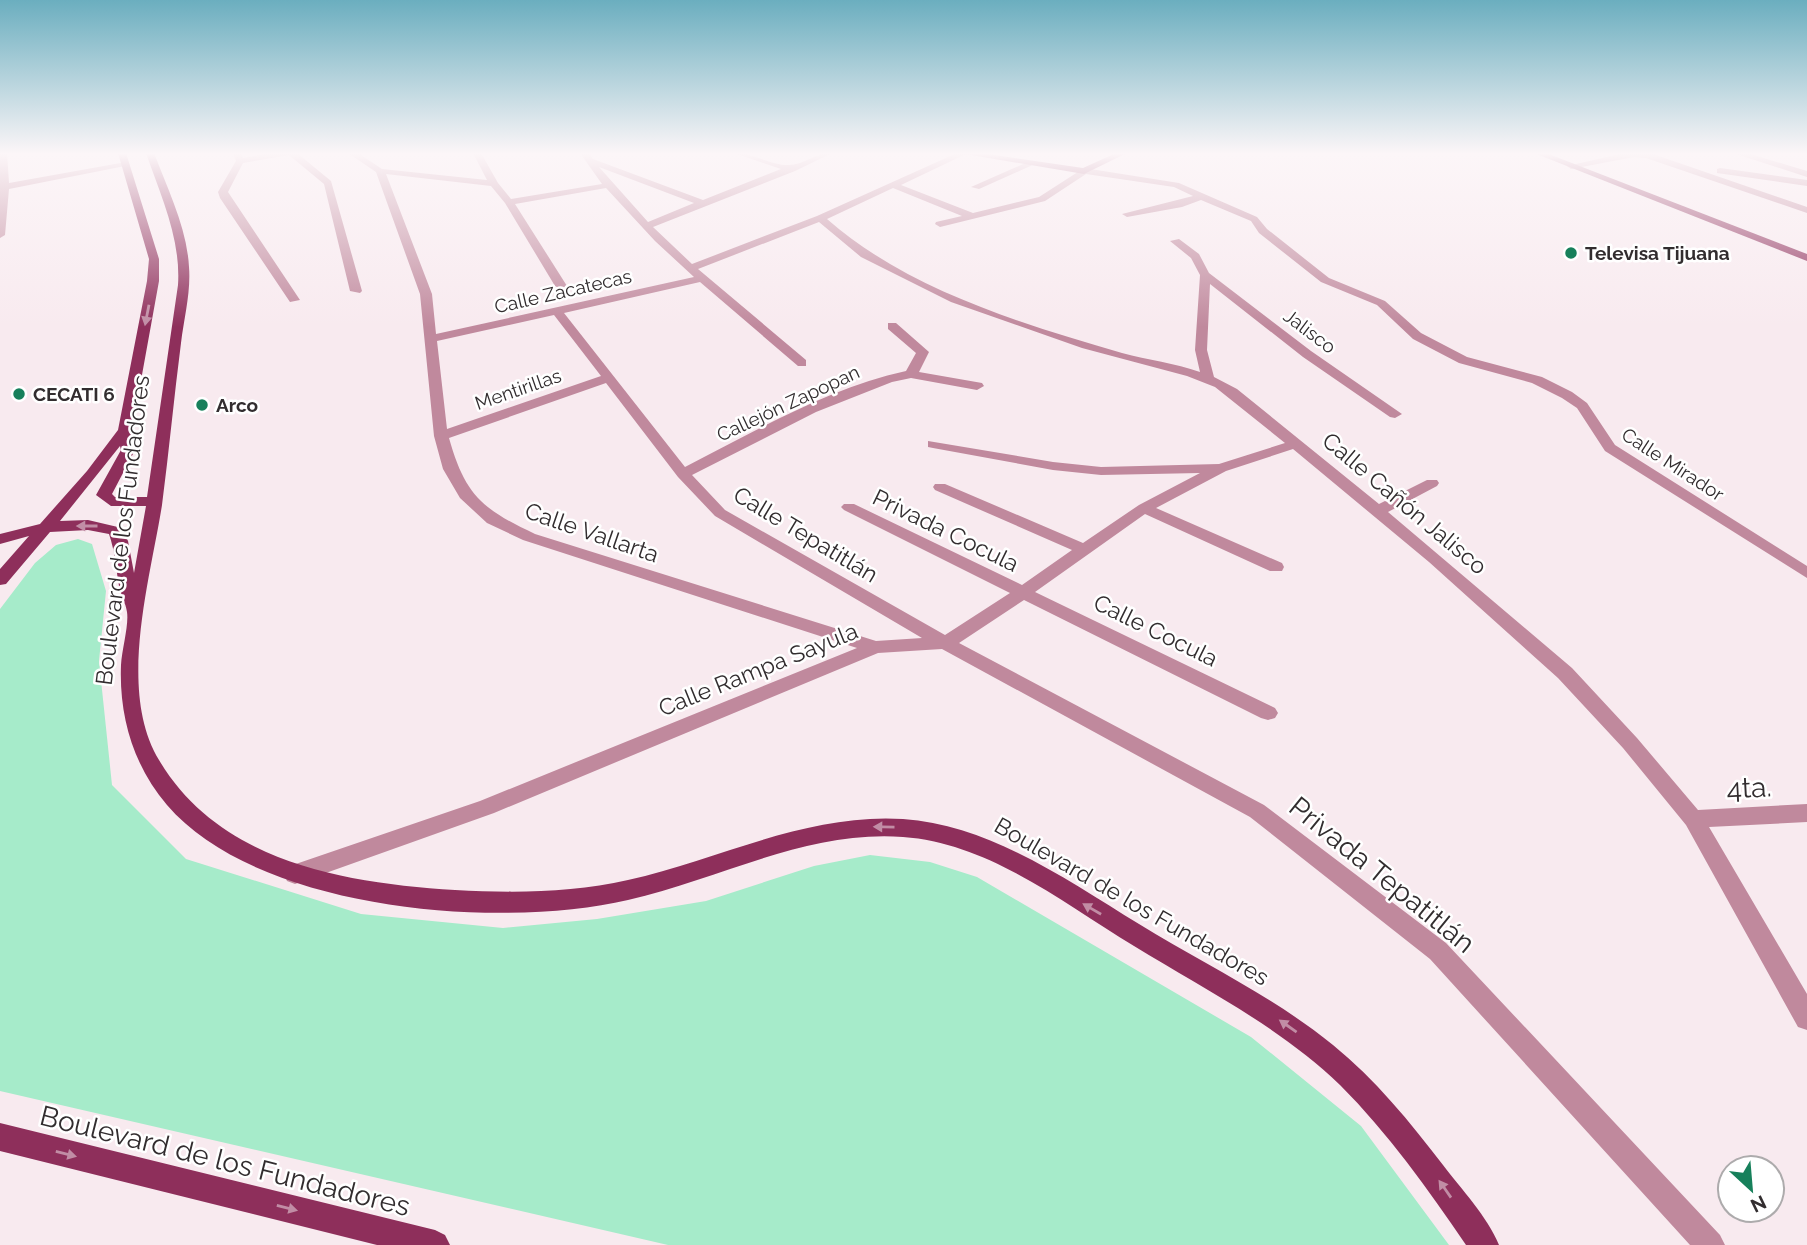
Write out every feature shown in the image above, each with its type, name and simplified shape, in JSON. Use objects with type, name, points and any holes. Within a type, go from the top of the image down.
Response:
[{"type":"main road","name":"Boulevard de los Fundadores","points":[[0,580],[125,430],[153,281],[154,259],[140,211]]},
{"type":"main road","name":"Boulevard de los Fundadores","points":[[164,211],[184,272],[137,614],[130,688],[133,720],[148,761],[188,816],[241,851],[295,874],[361,891],[427,899],[517,902],[581,898],[630,890],[785,840],[854,827],[911,828],[962,840],[1010,861],[1268,1012],[1312,1042],[1350,1077],[1390,1120],[1437,1178],[1483,1245]]},
{"type":"main road","points":[[1687,211],[1807,258]]},
{"type":"main road","points":[[143,220],[168,229]]},
{"type":"main road","points":[[125,430],[128,450],[104,495],[111,501],[154,502]]},
{"type":"main road","points":[[0,539],[44,529],[90,525],[116,531],[122,544],[128,599],[137,614]]},
{"type":"main road","name":"Boulevard de los Fundadores","points":[[0,1137],[435,1245]]},
{"type":"street","points":[[0,235],[2,211]]},
{"type":"street","points":[[234,211],[294,300]]},
{"type":"street","points":[[335,211],[356,291]]},
{"type":"street","name":"Calle Vallarta","points":[[395,211],[425,294],[441,436],[450,469],[465,495],[493,520],[529,537],[876,647]]},
{"type":"street","points":[[515,211],[561,286]]},
{"type":"street","points":[[634,211],[691,268],[802,363]]},
{"type":"street","points":[[647,226],[683,211]]},
{"type":"street","points":[[691,268],[836,211]]},
{"type":"street","points":[[960,211],[975,217]]},
{"type":"street","points":[[940,224],[997,211]]},
{"type":"street","points":[[1127,214],[1143,211]]},
{"type":"street","name":"Calle Mirador","points":[[1236,211],[1254,219],[1263,231],[1325,280],[1381,303],[1417,336],[1463,360],[1537,380],[1567,395],[1582,406],[1610,448],[1807,573]]},
{"type":"street","name":"Calle Cañón Jalisco","points":[[820,218],[863,254],[914,282],[1056,336],[1208,378],[1232,392],[1435,558],[1565,673],[1630,743],[1693,819],[1807,1018]]},
{"type":"street","name":"Jalisco","points":[[1175,241],[1195,256],[1205,275],[1307,354],[1395,414]]},
{"type":"street","points":[[1205,275],[1201,350],[1208,378]]},
{"type":"street","name":"Calle Zacatecas","points":[[431,339],[703,278]]},
{"type":"street","name":"Calle Tepatitlán","points":[[557,311],[683,474],[720,513],[946,643]]},
{"type":"street","points":[[892,326],[923,352],[911,374]]},
{"type":"street","name":"Callejón Zapopan","points":[[683,474],[811,409],[888,379],[911,374],[977,386]]},
{"type":"street","name":"Mentirillas","points":[[441,436],[608,378]]},
{"type":"street","points":[[933,444],[1053,466],[1101,471],[1221,468]]},
{"type":"street","name":"Calle Rampa Sayula","points":[[295,874],[487,807],[876,647],[946,643],[1144,508],[1221,468],[1295,444]]},
{"type":"street","points":[[1377,511],[1432,483]]},
{"type":"street","points":[[940,487],[1083,549]]},
{"type":"street","name":"Privada Cocula","points":[[849,507],[1023,593]]},
{"type":"street","points":[[1144,508],[1276,567]]},
{"type":"street","name":"Calle Cocula","points":[[1023,593],[1268,713]]},
{"type":"street","name":"Privada Tepatitlán","points":[[946,643],[1257,811],[1438,951],[1710,1245]]},
{"type":"street","name":"4ta.","points":[[1693,819],[1807,813]]},
{"type":"green space","points":[[78,539],[92,544],[106,591],[99,661],[112,785],[186,859],[361,914],[503,928],[597,919],[706,901],[814,866],[870,855],[930,862],[977,877],[1251,1037],[1361,1126],[1449,1245],[668,1245],[0,1091],[0,609],[35,563],[56,545]]},
{"type":"place","name":"Televisa Tijuana","points":[[1571,253]]},
{"type":"place","name":"CECATI 6","points":[[19,394]]},
{"type":"place","name":"Arco","points":[[202,405]]}]
